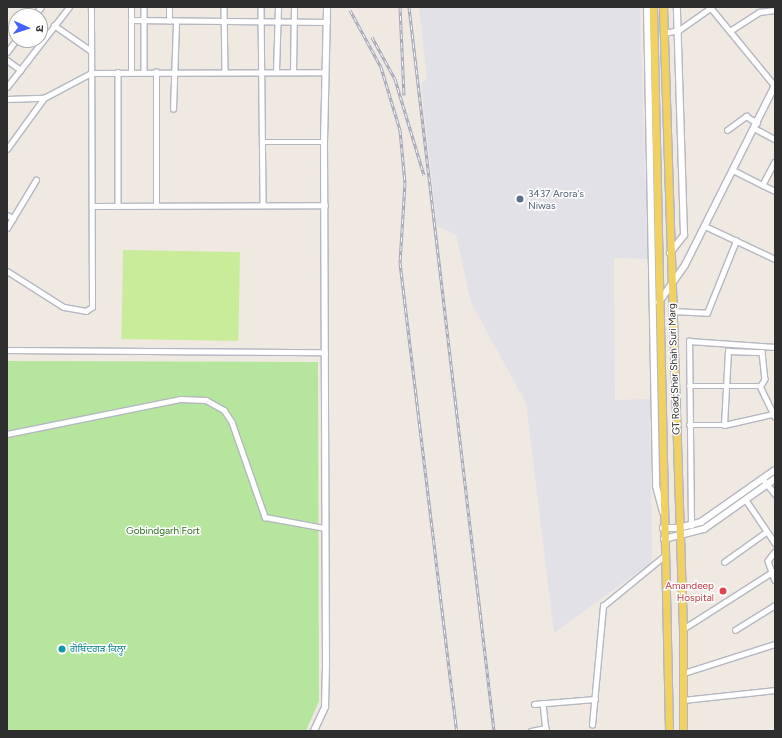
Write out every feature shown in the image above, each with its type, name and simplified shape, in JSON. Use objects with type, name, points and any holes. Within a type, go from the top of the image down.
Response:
[{"type":"main road","points":[[647,7],[656,486],[663,512]]},
{"type":"main road","name":"GT Road;Sher Shah Suri Marg","points":[[653,7],[663,528],[669,731]]},
{"type":"main road","name":"GT Road;Sher Shah Suri Marg","points":[[663,7],[670,288],[683,628],[683,731]]},
{"type":"main road","points":[[670,253],[684,235],[679,30],[677,7]]},
{"type":"main road","points":[[659,302],[670,288],[705,226],[775,85]]},
{"type":"street","points":[[7,87],[69,7]]},
{"type":"street","points":[[7,271],[64,307],[90,309],[92,206],[90,50],[91,7]]},
{"type":"street","points":[[131,7],[131,72]]},
{"type":"street","points":[[144,7],[144,72]]},
{"type":"street","points":[[169,7],[169,21]]},
{"type":"street","points":[[224,7],[225,71]]},
{"type":"street","points":[[261,7],[263,205]]},
{"type":"street","points":[[276,71],[278,7]]},
{"type":"street","points":[[294,7],[294,72]]},
{"type":"street","points":[[314,731],[325,707],[324,72],[327,7]]},
{"type":"street","points":[[664,34],[679,30],[709,8],[775,85]]},
{"type":"street","points":[[730,31],[759,12],[775,10]]},
{"type":"street","points":[[131,20],[327,22]]},
{"type":"street","points":[[173,108],[176,21]]},
{"type":"street","points":[[54,25],[90,50]]},
{"type":"street","points":[[7,60],[21,70]]},
{"type":"street","points":[[7,149],[44,98],[91,73],[225,71],[324,72]]},
{"type":"street","points":[[118,72],[118,206]]},
{"type":"street","points":[[156,72],[156,206]]},
{"type":"street","points":[[7,99],[44,98]]},
{"type":"street","points":[[727,130],[746,116],[755,126],[775,139]]},
{"type":"street","points":[[262,142],[324,142]]},
{"type":"street","points":[[763,185],[775,162]]},
{"type":"street","points":[[733,170],[775,191]]},
{"type":"street","points":[[7,228],[36,180]]},
{"type":"street","points":[[92,206],[324,205]]},
{"type":"street","points":[[7,215],[13,218]]},
{"type":"street","points":[[705,226],[775,259]]},
{"type":"street","points":[[672,311],[707,313],[736,241]]},
{"type":"street","points":[[691,526],[688,342],[775,347]]},
{"type":"street","points":[[7,350],[325,352]]},
{"type":"street","points":[[724,425],[725,387],[730,350],[763,354],[765,379],[761,386]]},
{"type":"street","points":[[689,386],[761,386]]},
{"type":"street","points":[[689,425],[724,425],[774,415],[761,386]]},
{"type":"street","points":[[7,434],[180,399],[206,400],[224,410],[232,422],[265,517],[325,528]]},
{"type":"street","points":[[663,528],[691,526],[763,480],[775,470]]},
{"type":"street","points":[[664,539],[679,537],[704,529],[775,479]]},
{"type":"street","points":[[763,480],[775,494]]},
{"type":"street","points":[[746,500],[766,532],[775,543]]},
{"type":"street","points":[[724,562],[766,532]]},
{"type":"street","points":[[775,552],[768,561],[775,580]]},
{"type":"street","points":[[592,725],[603,606],[664,556]]},
{"type":"street","points":[[683,628],[772,572]]},
{"type":"street","points":[[735,630],[775,605]]},
{"type":"street","points":[[684,673],[775,644]]},
{"type":"street","points":[[683,700],[775,690]]},
{"type":"street","points":[[534,704],[595,699]]},
{"type":"street","points":[[531,731],[546,729],[543,703]]},
{"type":"shaded area","points":[[419,7],[640,7],[648,259],[614,258],[615,400],[650,399],[652,562],[554,633],[526,403],[471,303],[456,235],[437,226],[421,84],[427,78]]},
{"type":"green space","points":[[123,250],[240,252],[238,341],[121,339]]},
{"type":"green space","name":"Gobindgarh Fort","points":[[7,361],[318,362],[319,701],[306,731],[7,731]]},
{"type":"railway","points":[[400,7],[404,95]]},
{"type":"railway","points":[[409,7],[494,731]]},
{"type":"railway","points":[[350,10],[381,67],[400,130],[405,183],[400,263],[457,731]]},
{"type":"railway","points":[[372,37],[395,79],[424,175]]},
{"type":"place","name":"3437 Arora's Niwas","points":[[520,199]]},
{"type":"place","name":"Amandeep Hospital","points":[[723,591]]},
{"type":"place","name":"ਗੋਬਿੰਦਗੜ ਕਿਲ੍ਹਾ","points":[[62,649]]}]
